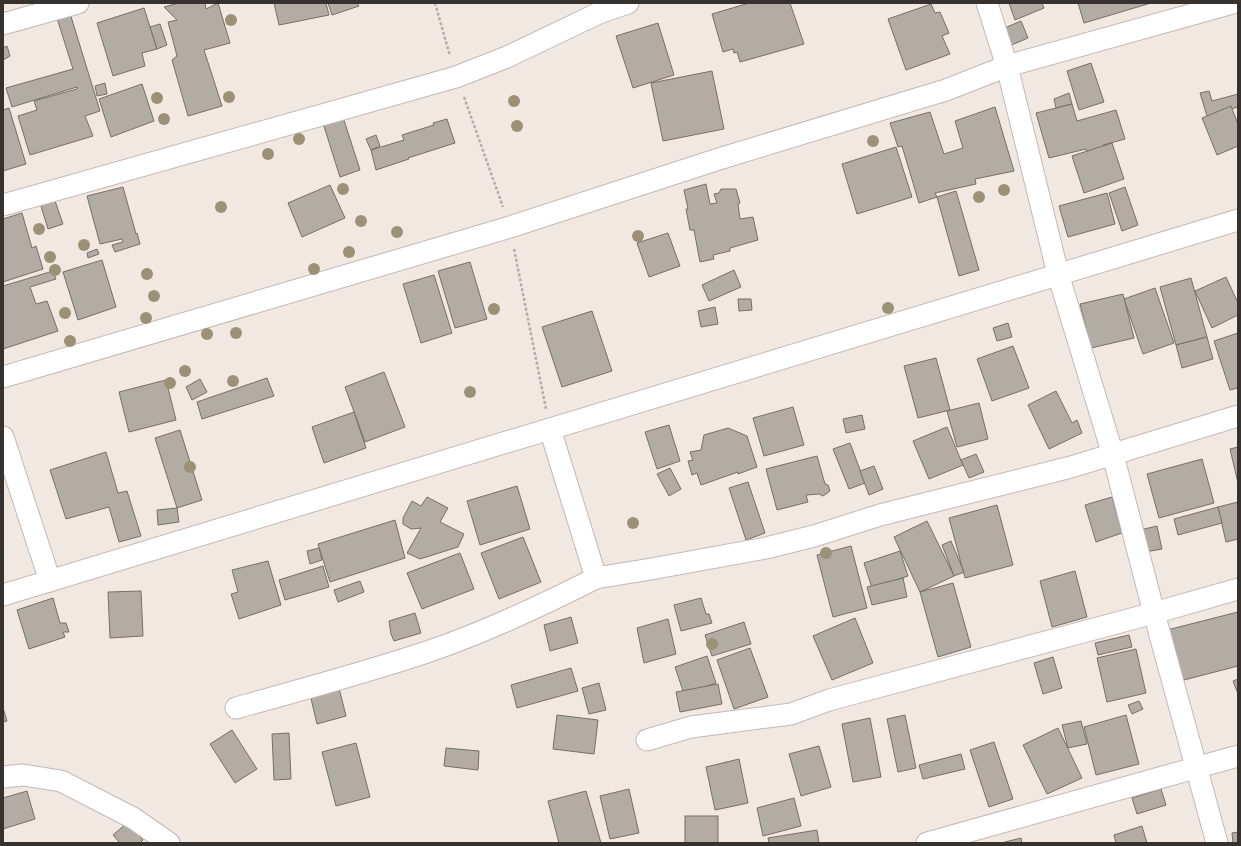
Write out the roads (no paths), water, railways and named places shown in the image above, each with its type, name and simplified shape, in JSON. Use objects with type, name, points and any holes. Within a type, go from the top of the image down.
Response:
[{"type":"street","points":[[3,24],[78,3]]},
{"type":"street","points":[[3,205],[456,76],[507,57],[599,13],[628,3]]},
{"type":"street","points":[[987,3],[1007,66],[1058,274],[1113,455],[1154,613],[1217,843]]},
{"type":"street","points":[[3,377],[510,227],[722,158],[946,90],[1007,66],[1233,3]]},
{"type":"street","points":[[3,595],[1238,220]]},
{"type":"street","points":[[236,708],[363,672],[428,651],[495,626],[543,605],[596,578],[766,548],[814,536],[880,515],[1071,467],[1238,416]]},
{"type":"street","points":[[550,429],[596,578]]},
{"type":"street","points":[[3,437],[50,581]]},
{"type":"street","points":[[647,740],[691,727],[791,714],[829,700],[1238,589]]},
{"type":"street","points":[[927,843],[1238,756]]},
{"type":"street","points":[[3,777],[23,774],[61,781],[133,818],[169,843]]}]
